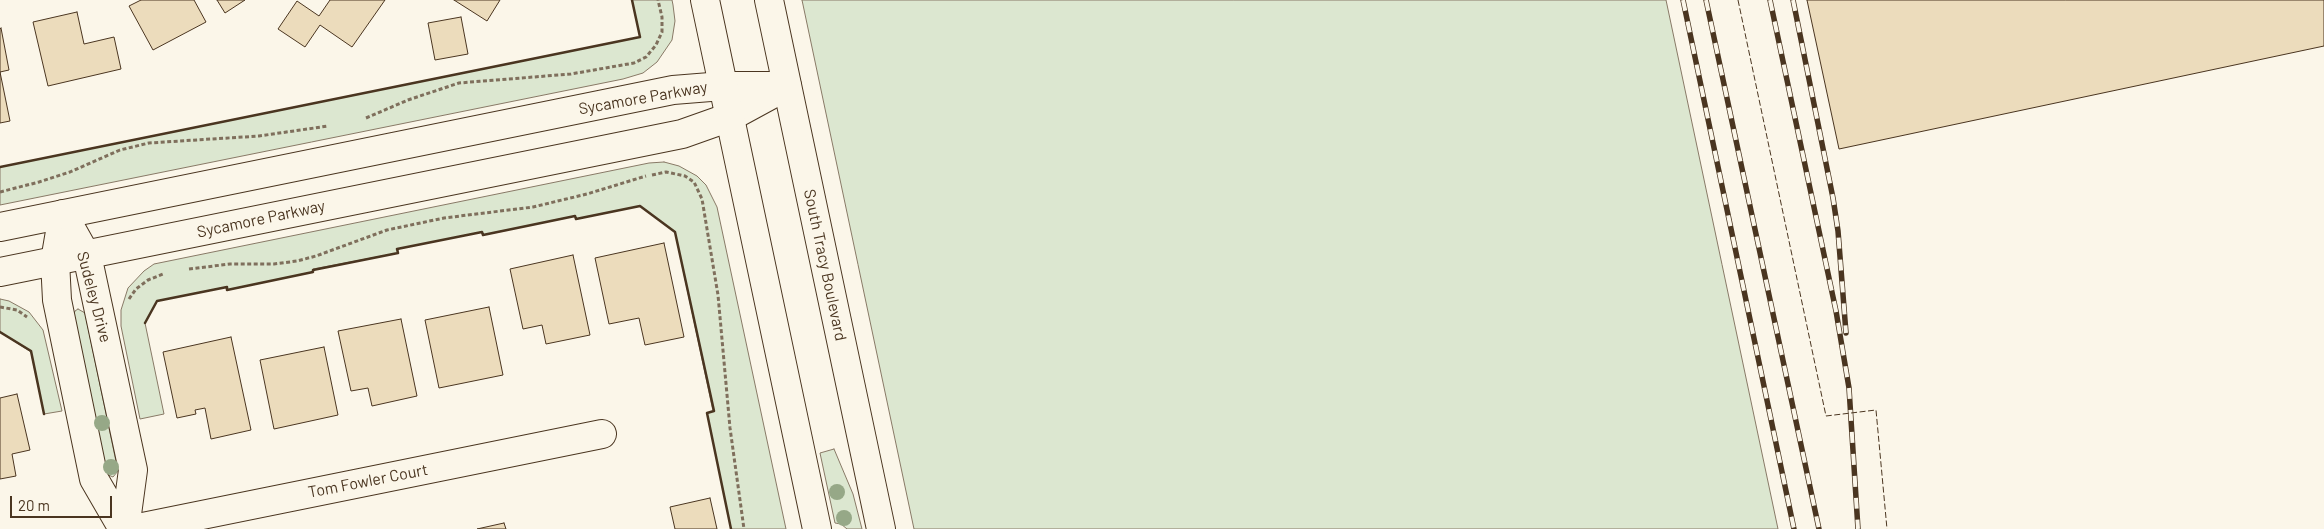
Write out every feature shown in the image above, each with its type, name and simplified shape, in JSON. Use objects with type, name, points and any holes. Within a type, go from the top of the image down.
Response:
[{"type":"main road","points":[[705,0],[817,529]]},
{"type":"main road","name":"South Tracy Boulevard","points":[[769,0],[881,529]]},
{"type":"main road","name":"Sycamore Parkway","points":[[0,227],[673,90],[724,86],[787,86]]},
{"type":"main road","name":"Sycamore Parkway","points":[[0,272],[674,136],[730,117],[787,86]]},
{"type":"main road","name":"Sudeley Drive","points":[[63,214],[86,255],[96,293],[133,470],[124,529]]},
{"type":"main road","name":"Sudeley Drive","points":[[63,214],[55,261],[56,300],[94,479],[124,529]]},
{"type":"main road","name":"Tom Fowler Court","points":[[133,529],[602,434]]},
{"type":"path","points":[[358,120],[408,100],[459,83],[571,74],[634,63],[646,57],[656,45],[662,32],[662,17],[658,0]]},
{"type":"path","points":[[0,192],[70,172],[120,150],[149,143],[258,136],[336,124]]},
{"type":"path","points":[[182,269],[230,264],[274,264],[297,261],[316,256],[363,237],[418,223],[532,207],[666,172],[685,176],[694,182],[699,190],[713,258],[730,436],[744,529]]},
{"type":"path","points":[[128,304],[136,289],[148,280],[168,272]]},
{"type":"path","points":[[0,307],[17,310],[31,321]]},
{"type":"green space","points":[[632,0],[672,0],[673,5],[675,21],[672,40],[657,62],[643,73],[623,79],[0,205],[0,167],[640,37]]},
{"type":"green space","points":[[802,0],[1666,0],[1778,529],[914,529]]},
{"type":"green space","points":[[664,162],[679,166],[697,176],[706,185],[717,207],[786,529],[731,529],[707,413],[713,411],[675,232],[640,206],[576,219],[575,216],[483,235],[481,232],[398,249],[398,253],[313,269],[313,272],[227,290],[226,287],[157,301],[145,323],[164,414],[140,419],[121,326],[121,310],[128,288],[144,271],[154,264],[649,163]]},
{"type":"green space","points":[[0,299],[9,301],[29,312],[43,330],[62,411],[44,414],[31,352],[0,332]]},
{"type":"green space","points":[[78,309],[85,313],[118,471],[113,477],[106,474],[73,316]]},
{"type":"green space","points":[[834,449],[853,494],[862,529],[847,529],[841,524],[835,523],[820,453]]},
{"type":"building","points":[[141,0],[194,0],[206,22],[153,50],[129,6]]},
{"type":"building","points":[[217,0],[245,0],[225,13]]},
{"type":"building","points":[[330,0],[385,0],[352,47],[320,25],[305,47],[278,29],[297,1],[319,16]]},
{"type":"building","points":[[454,0],[500,0],[487,21]]},
{"type":"building","points":[[1807,0],[2324,0],[2324,46],[1839,149]]},
{"type":"building","points":[[77,12],[84,44],[114,37],[121,69],[48,86],[33,22]]},
{"type":"building","points":[[461,17],[468,54],[435,60],[428,23]]},
{"type":"building","points":[[1,28],[9,70],[0,72],[0,29]]},
{"type":"building","points":[[0,72],[10,121],[0,123]]},
{"type":"building","points":[[664,243],[684,337],[645,345],[639,318],[609,324],[595,258]]},
{"type":"building","points":[[573,255],[590,335],[546,344],[542,325],[523,329],[510,269]]},
{"type":"building","points":[[489,307],[503,375],[439,388],[425,320]]},
{"type":"building","points":[[401,319],[417,396],[372,406],[368,388],[351,391],[338,331]]},
{"type":"building","points":[[231,337],[251,430],[211,439],[205,408],[195,410],[196,414],[177,418],[163,352]]},
{"type":"building","points":[[324,347],[338,415],[274,429],[260,360]]},
{"type":"building","points":[[17,394],[30,450],[12,454],[16,476],[0,479],[0,398]]},
{"type":"building","points":[[710,498],[717,529],[675,529],[670,507]]},
{"type":"building","points":[[504,523],[506,529],[477,529]]},
{"type":"railway","points":[[1683,0],[1794,529]]},
{"type":"railway","points":[[1706,0],[1819,529]]},
{"type":"railway","points":[[1770,0],[1836,311],[1849,388],[1858,529]]},
{"type":"railway","points":[[1793,0],[1833,198],[1838,231],[1846,333]]},
{"type":"fence","points":[[1738,0],[1826,416],[1876,410],[1887,529]]},
{"type":"wall","points":[[0,167],[640,37],[632,0]]},
{"type":"wall","points":[[145,323],[157,301],[227,287],[227,290],[313,272],[313,270],[398,253],[397,249],[482,232],[483,235],[575,216],[576,219],[640,206],[675,232],[714,411],[707,413],[731,529]]},
{"type":"wall","points":[[0,332],[31,351],[44,414]]}]
